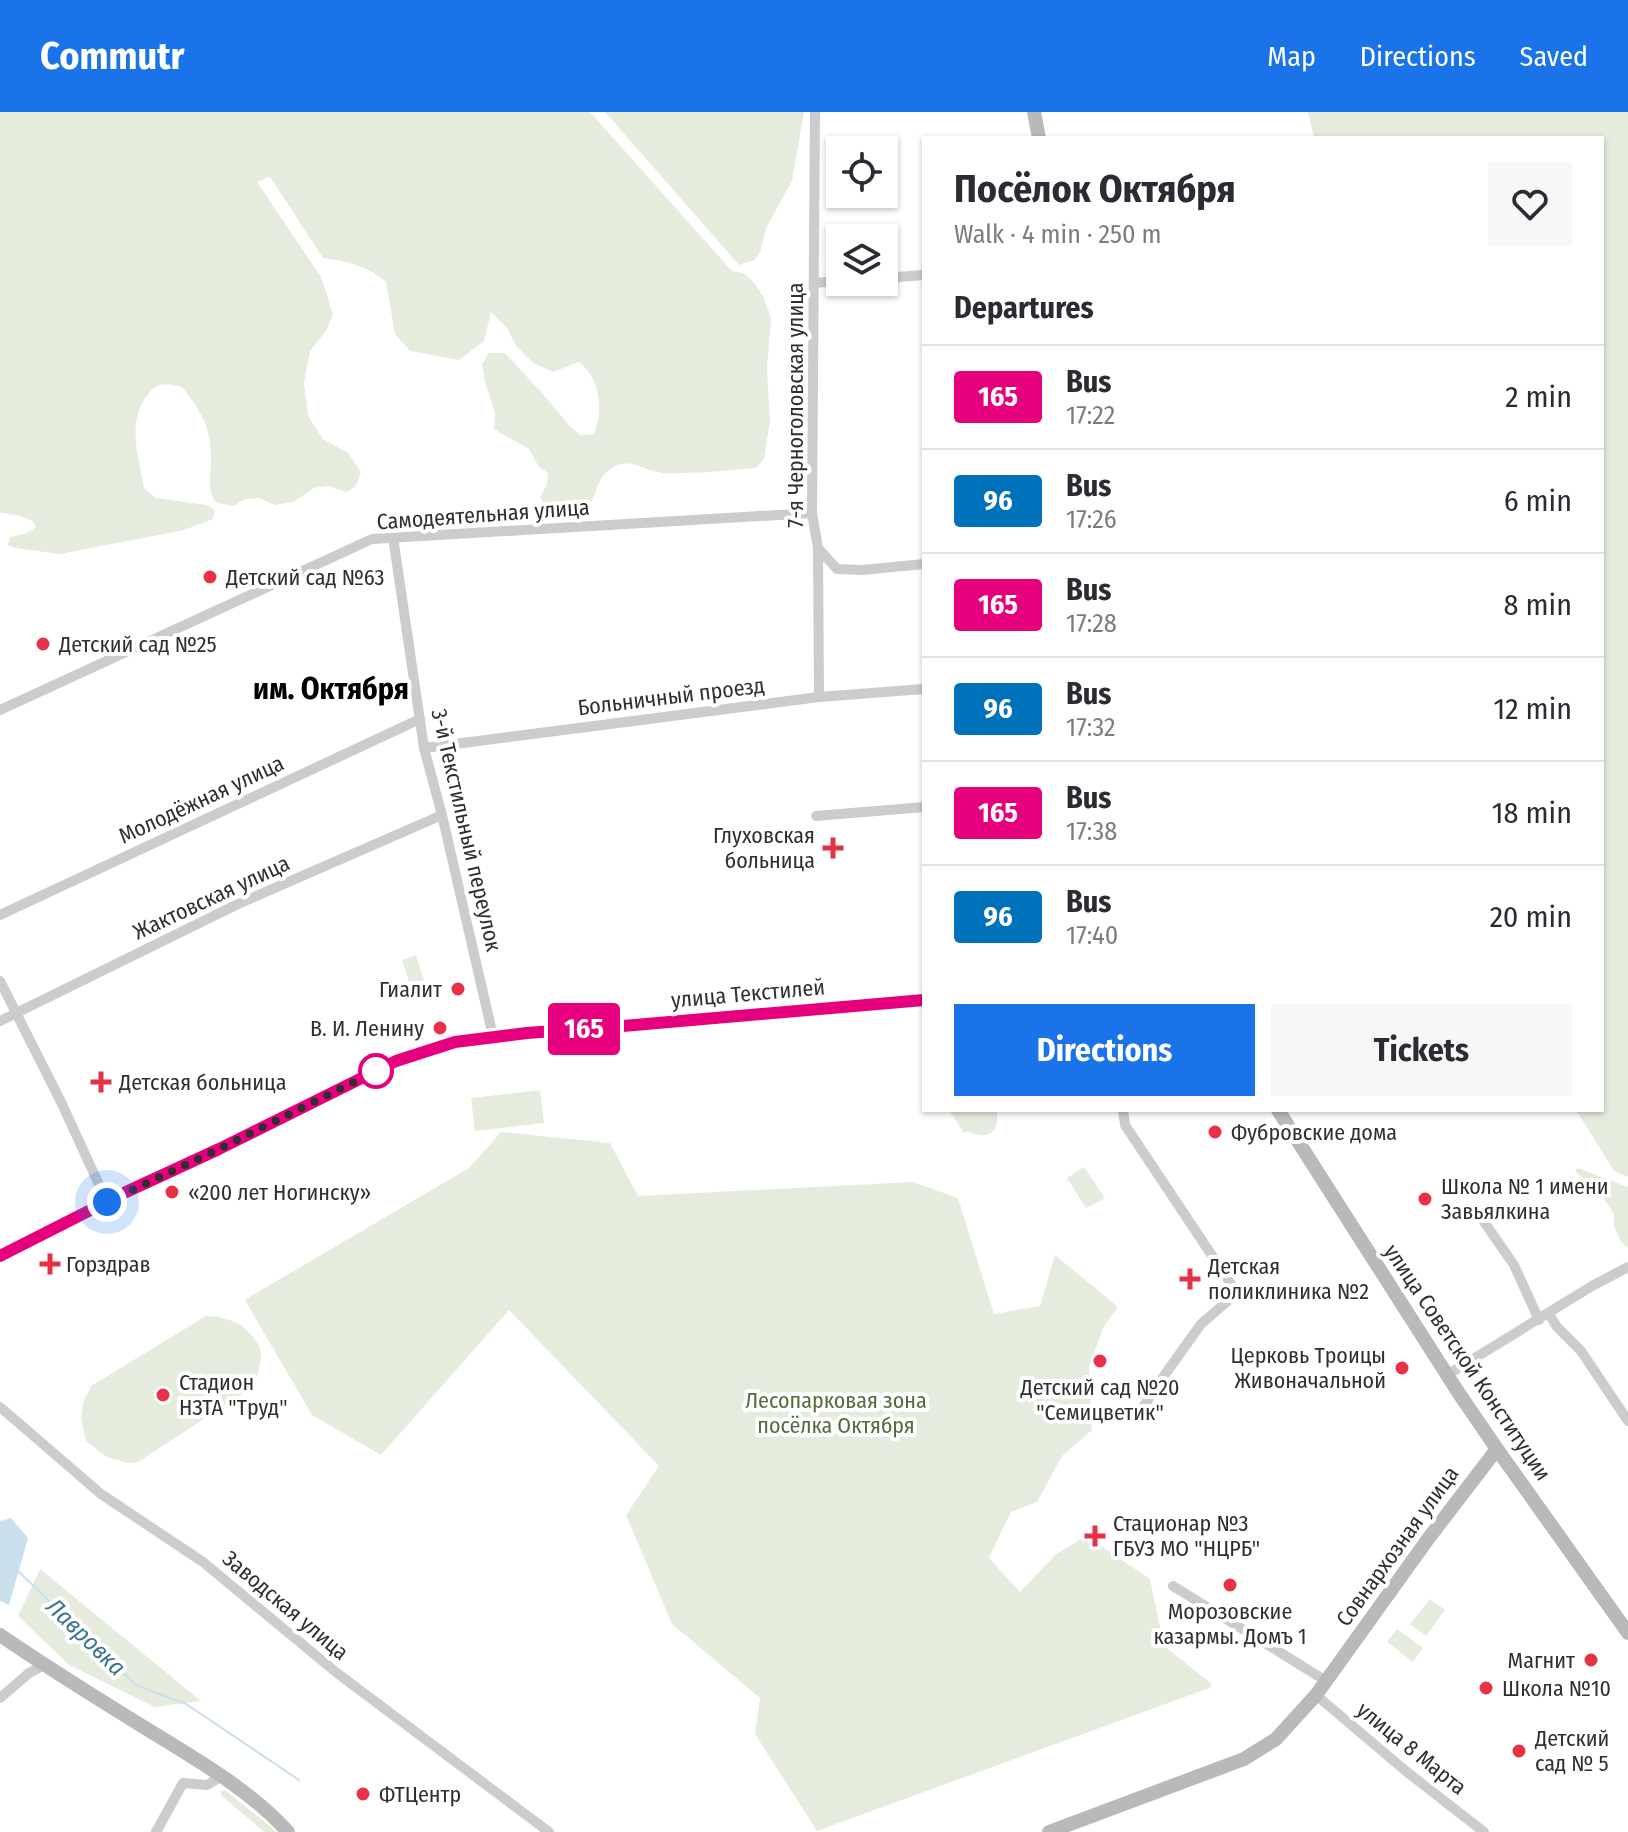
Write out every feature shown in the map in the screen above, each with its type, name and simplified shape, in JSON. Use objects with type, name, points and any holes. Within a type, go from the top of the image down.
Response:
[{"type":"street","name":"7-я Черноголовская улица","points":[[815,112],[812,513],[818,548],[819,697]]},
{"type":"street","points":[[1034,112],[1039,136]]},
{"type":"street","points":[[898,277],[922,275]]},
{"type":"street","points":[[814,283],[826,282]]},
{"type":"street","name":"Самодеятельная улица","points":[[0,710],[372,539],[812,513]]},
{"type":"street","name":"3-й Текстильный переулок","points":[[393,537],[424,748],[493,1036]]},
{"type":"street","points":[[818,548],[837,569],[862,570],[922,564]]},
{"type":"street","name":"Больничный проезд","points":[[424,748],[819,697],[922,689]]},
{"type":"street","name":"Молодёжная улица","points":[[0,915],[420,719]]},
{"type":"street","points":[[816,816],[922,807]]},
{"type":"street","name":"Жактовская улица","points":[[0,1021],[238,904],[442,815]]},
{"type":"street","points":[[0,981],[107,1202]]},
{"type":"street","name":"улица Текстилей","points":[[0,1256],[396,1061],[455,1042],[493,1036],[922,1000]]},
{"type":"street","points":[[1123,1112],[1125,1125],[1237,1293],[1201,1324],[1143,1407]]},
{"type":"street","name":"улица Советской Конституции","points":[[1279,1112],[1447,1375],[1628,1633]]},
{"type":"street","points":[[1480,1216],[1514,1265],[1539,1320]]},
{"type":"street","points":[[1447,1375],[1628,1267]]},
{"type":"street","points":[[1549,1314],[1557,1327],[1581,1351],[1628,1421]]},
{"type":"street","name":"Заводская улица","points":[[0,1407],[101,1494],[203,1562],[337,1673],[549,1832]]},
{"type":"street","name":"Совнархозная улица","points":[[1049,1832],[1244,1759],[1276,1739],[1316,1695],[1497,1449]]},
{"type":"street","points":[[1173,1586],[1326,1681]]},
{"type":"street","points":[[0,1635],[222,1776],[288,1832]]},
{"type":"street","points":[[0,1698],[29,1673],[44,1665]]},
{"type":"street","name":"улица 8 Марта","points":[[1316,1695],[1484,1832]]},
{"type":"street","points":[[156,1832],[183,1783],[207,1785],[222,1776]]},
{"type":"green space","points":[[0,112],[590,112],[732,271],[743,273],[752,280],[763,296],[771,317],[767,369],[770,421],[764,459],[756,468],[691,473],[660,473],[621,464],[603,476],[590,505],[581,513],[565,515],[549,511],[540,497],[547,484],[548,473],[539,467],[529,449],[494,429],[495,413],[482,364],[489,353],[505,353],[580,435],[594,434],[599,415],[596,386],[586,369],[579,362],[553,372],[533,363],[491,312],[484,341],[459,360],[410,351],[395,334],[386,282],[357,265],[323,258],[270,177],[257,182],[321,277],[333,314],[326,331],[310,351],[304,383],[308,416],[323,439],[348,453],[361,472],[356,486],[347,492],[328,486],[314,488],[293,502],[275,505],[259,498],[246,499],[233,506],[216,503],[210,485],[209,435],[203,418],[182,387],[160,385],[144,400],[137,421],[136,443],[144,488],[156,498],[207,505],[215,510],[213,519],[184,530],[60,554],[8,545],[10,537],[36,527],[33,521],[0,513]]},
{"type":"green space","points":[[605,112],[804,112],[792,181],[766,228],[761,250],[755,260],[739,265]]},
{"type":"green space","points":[[1308,112],[1628,112],[1628,1177],[1614,1171],[1577,1112],[1604,1112],[1604,136],[1314,136]]},
{"type":"green space","points":[[416,955],[426,986],[412,990],[402,960]]},
{"type":"green space","points":[[540,1090],[544,1123],[475,1131],[471,1098]]},
{"type":"green space","points":[[950,1112],[996,1112],[995,1129],[987,1135],[964,1133]]},
{"type":"green space","name":"Лесопарковая зона посёлка Октября","points":[[501,1132],[610,1143],[638,1196],[913,1182],[958,1198],[994,1314],[1040,1306],[1055,1255],[1118,1307],[1104,1326],[1089,1366],[1092,1430],[1062,1456],[1037,1502],[1011,1512],[989,1558],[1020,1592],[1055,1555],[1086,1536],[1150,1579],[1164,1646],[1212,1687],[817,1831],[755,1734],[760,1698],[672,1624],[626,1515],[659,1466],[509,1310],[381,1455],[312,1415],[246,1302],[246,1299],[469,1168]]},
{"type":"green space","points":[[1084,1167],[1105,1198],[1086,1208],[1067,1178]]},
{"type":"green space","points":[[1578,1168],[1628,1187],[1628,1248],[1621,1242],[1614,1226],[1614,1214],[1605,1200],[1575,1172]]},
{"type":"green space","name":"Стадион НЗТА \"Труд\"","points":[[206,1316],[238,1324],[255,1340],[261,1358],[253,1387],[138,1462],[127,1463],[107,1457],[86,1441],[81,1419],[83,1403],[91,1386]]},
{"type":"green space","points":[[40,1569],[201,1701],[155,1707],[69,1665],[18,1616]]},
{"type":"green space","points":[[1430,1599],[1445,1610],[1426,1636],[1410,1624]]},
{"type":"green space","points":[[1397,1629],[1423,1648],[1413,1662],[1387,1642]]},
{"type":"green space","points":[[221,1791],[226,1791],[277,1832],[264,1832],[221,1795]]},
{"type":"water","points":[[11,1518],[28,1538],[9,1605],[0,1601],[0,1521]]},
{"type":"waterway","name":"Лавровка","points":[[18,1571],[136,1685],[186,1704],[299,1780]]},
{"type":"bus line","name":"165","points":[[0,1256],[396,1061],[455,1042],[527,1033],[922,1000]]},
{"type":"place","name":"Детский сад №63","points":[[210,577]]},
{"type":"place","name":"Детский сад №25","points":[[43,644]]},
{"type":"place","name":"Глуховская больница","points":[[833,848]]},
{"type":"place","name":"Гиалит","points":[[458,989]]},
{"type":"place","name":"В. И. Ленину","points":[[440,1028]]},
{"type":"place","name":"Детская больница","points":[[101,1082]]},
{"type":"place","name":"Фубровские дома","points":[[1215,1132]]},
{"type":"place","name":"«200 лет Ногинску»","points":[[172,1192]]},
{"type":"place","name":"Школа № 1 имени Завьялкина","points":[[1425,1199]]},
{"type":"place","name":"Горздрав","points":[[50,1264]]},
{"type":"place","name":"Детская поликлиника №2","points":[[1190,1279]]},
{"type":"place","name":"Детский сад №20 \"Семицветик\"","points":[[1100,1361]]},
{"type":"place","name":"Церковь Троицы Живоначальной","points":[[1402,1368]]},
{"type":"place","name":"Стадион НЗТА \"Труд\"","points":[[163,1395]]},
{"type":"place","name":"Стационар №3 ГБУЗ МО \"НЦРБ\"","points":[[1095,1536]]},
{"type":"place","name":"Морозовские казармы. Домъ 1","points":[[1230,1585]]},
{"type":"place","name":"Магнит","points":[[1591,1660]]},
{"type":"place","name":"Школа №10","points":[[1486,1688]]},
{"type":"place","name":"Детский сад № 5","points":[[1519,1751]]},
{"type":"place","name":"ФТЦентр","points":[[363,1794]]},
{"type":"district","name":"им. Октября","points":[[331,689]]},
{"type":"route","points":[[107,1202],[376,1071]]}]
